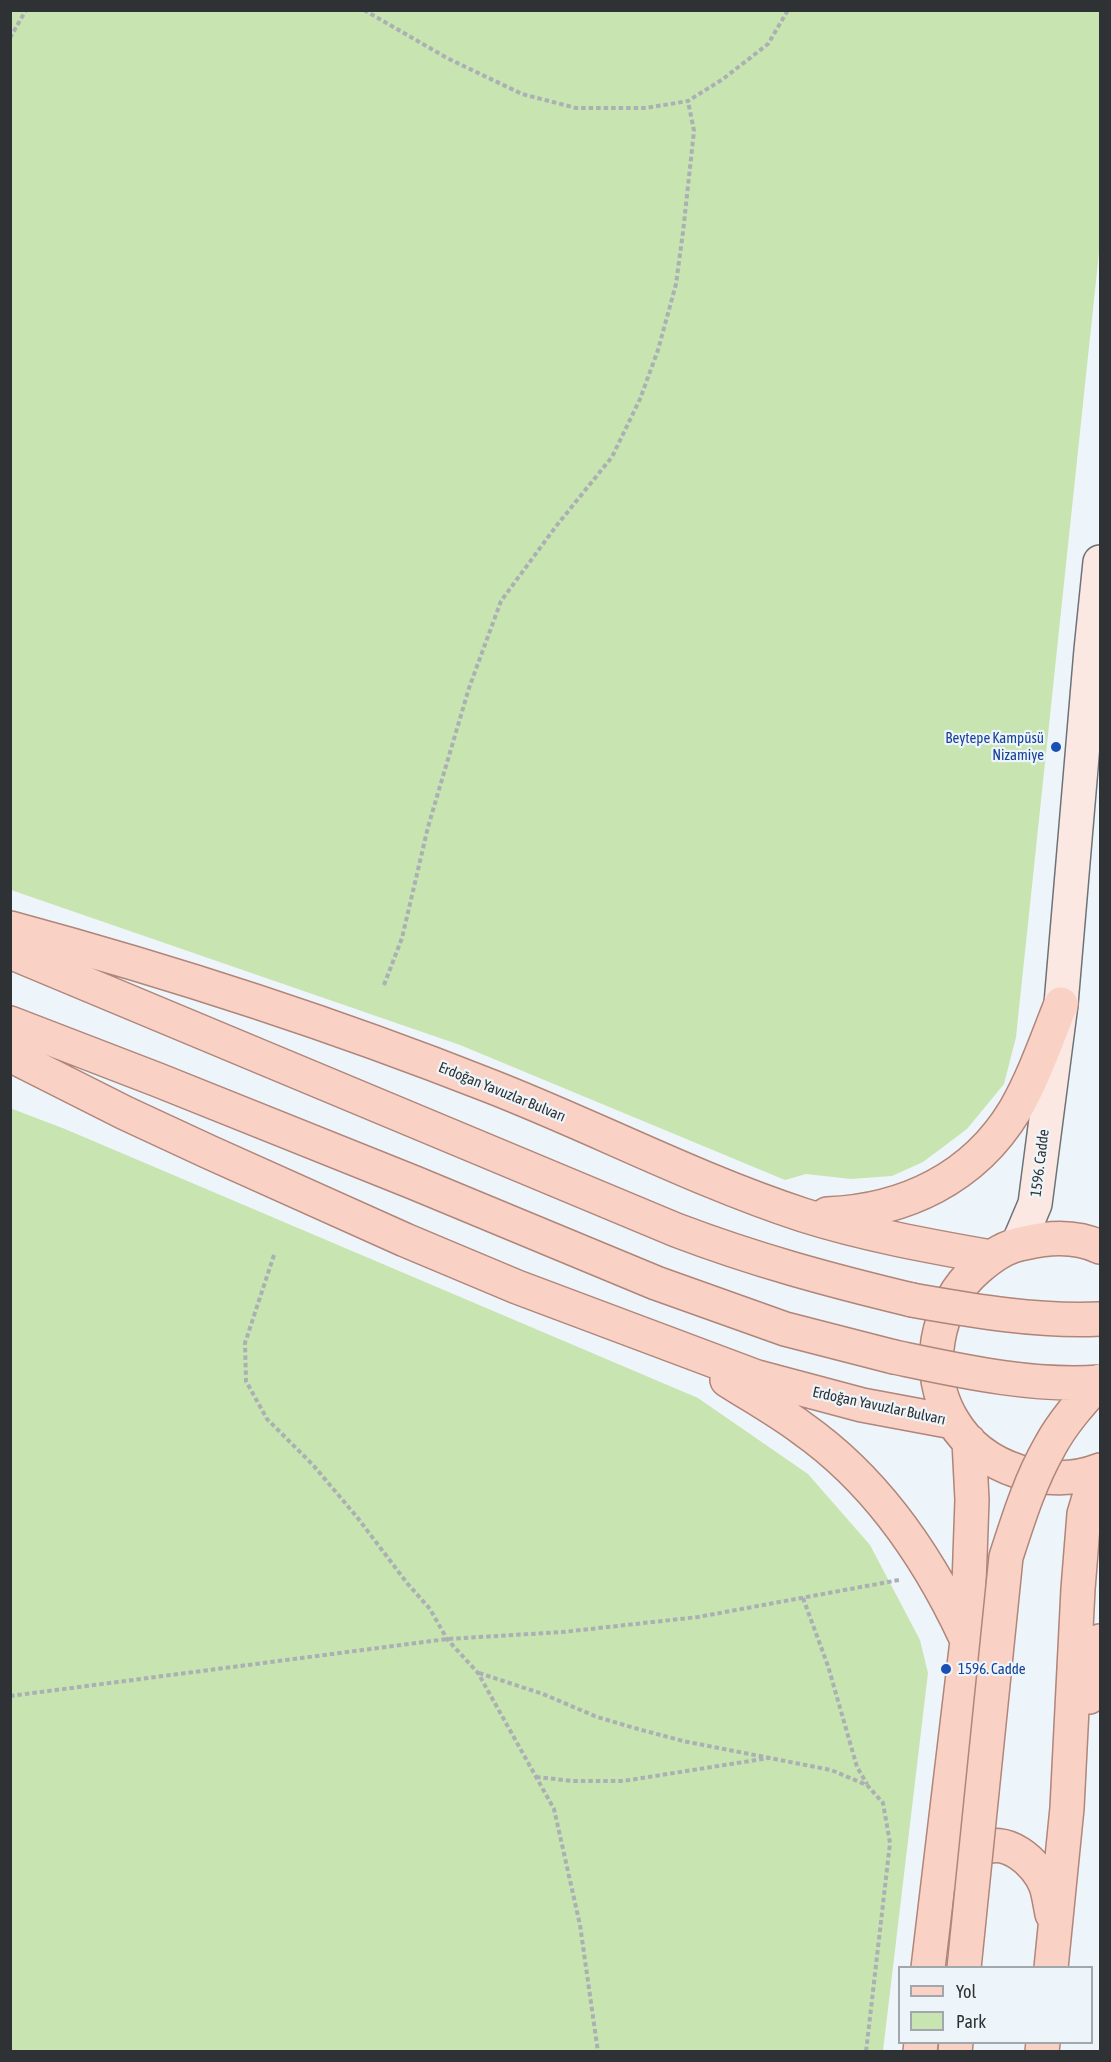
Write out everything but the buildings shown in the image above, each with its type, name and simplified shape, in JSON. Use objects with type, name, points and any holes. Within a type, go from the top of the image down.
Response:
[{"type":"main road","name":"1596. Cadde","points":[[928,1966],[967,1641],[972,1500],[961,1432],[946,1405],[937,1373],[937,1339],[947,1308],[965,1279],[1004,1251],[1035,1204],[1061,1004],[1096,664],[1100,576]]},
{"type":"main road","name":"Erdoğan Yavuzlar Bulvarı","points":[[10,928],[200,984],[441,1067],[523,1099],[644,1152],[803,1215],[902,1239],[1004,1251]]},
{"type":"main road","points":[[10,952],[731,1251],[782,1268],[912,1300],[1015,1317],[1072,1321],[1101,1319]]},
{"type":"main road","points":[[803,1215],[869,1209],[922,1194],[943,1183],[976,1159],[1015,1110],[1061,1004]]},
{"type":"main road","points":[[10,1023],[415,1183],[656,1283],[785,1329],[837,1344],[984,1376],[1073,1384],[1101,1382]]},
{"type":"main road","name":"Erdoğan Yavuzlar Bulvarı","points":[[10,1055],[125,1113],[405,1240],[517,1287],[757,1377],[961,1432]]},
{"type":"main road","points":[[1004,1251],[1043,1239],[1069,1238],[1101,1247]]},
{"type":"main road","points":[[674,1347],[804,1430],[830,1450],[862,1480],[932,1571],[967,1641]]},
{"type":"main road","points":[[964,1966],[1006,1557],[1025,1502],[1050,1447],[1080,1403],[1101,1382]]},
{"type":"main road","points":[[961,1432],[995,1461],[1025,1474],[1058,1478],[1078,1476],[1099,1470]]},
{"type":"main road","points":[[1051,1966],[1067,1808],[1084,1514],[1099,1470]]},
{"type":"main road","points":[[1067,1808],[1101,1641]]},
{"type":"main road","points":[[933,1912],[980,1850],[992,1846],[1008,1846],[1027,1859],[1045,1884],[1055,1924]]},
{"type":"path","points":[[10,38],[26,10]]},
{"type":"path","points":[[364,10],[447,58],[522,94],[576,108],[646,108],[688,101],[723,80],[768,45],[788,10]]},
{"type":"path","points":[[384,985],[402,938],[428,827],[469,688],[501,601],[557,525],[612,458],[640,399],[658,350],[676,285],[683,232],[694,131],[688,101]]},
{"type":"path","points":[[274,1255],[245,1343],[246,1381],[267,1419],[313,1465],[357,1517],[430,1610],[447,1639],[478,1673],[554,1809],[580,1925],[598,2052]]},
{"type":"path","points":[[10,1696],[447,1639],[562,1632],[698,1617],[903,1579],[932,1571]]},
{"type":"path","points":[[803,1598],[828,1666],[857,1767],[867,1785],[883,1803],[890,1843],[866,2052]]},
{"type":"path","points":[[478,1673],[543,1694],[597,1717],[638,1729],[682,1741],[831,1770],[867,1785]]},
{"type":"path","points":[[536,1777],[624,1781],[773,1757]]},
{"type":"green space","points":[[11,10],[1100,11],[1100,243],[1016,1037],[1004,1084],[967,1129],[923,1162],[892,1176],[851,1179],[806,1174],[785,1180],[460,1045],[11,890]]},
{"type":"green space","points":[[10,1108],[65,1129],[698,1398],[808,1474],[870,1545],[920,1640],[928,1673],[883,2051],[11,2051]]},
{"type":"place","name":"Beytepe Kampüsü Nizamiye","points":[[1056,747]]},
{"type":"place","name":"1596. Cadde","points":[[946,1669]]}]
